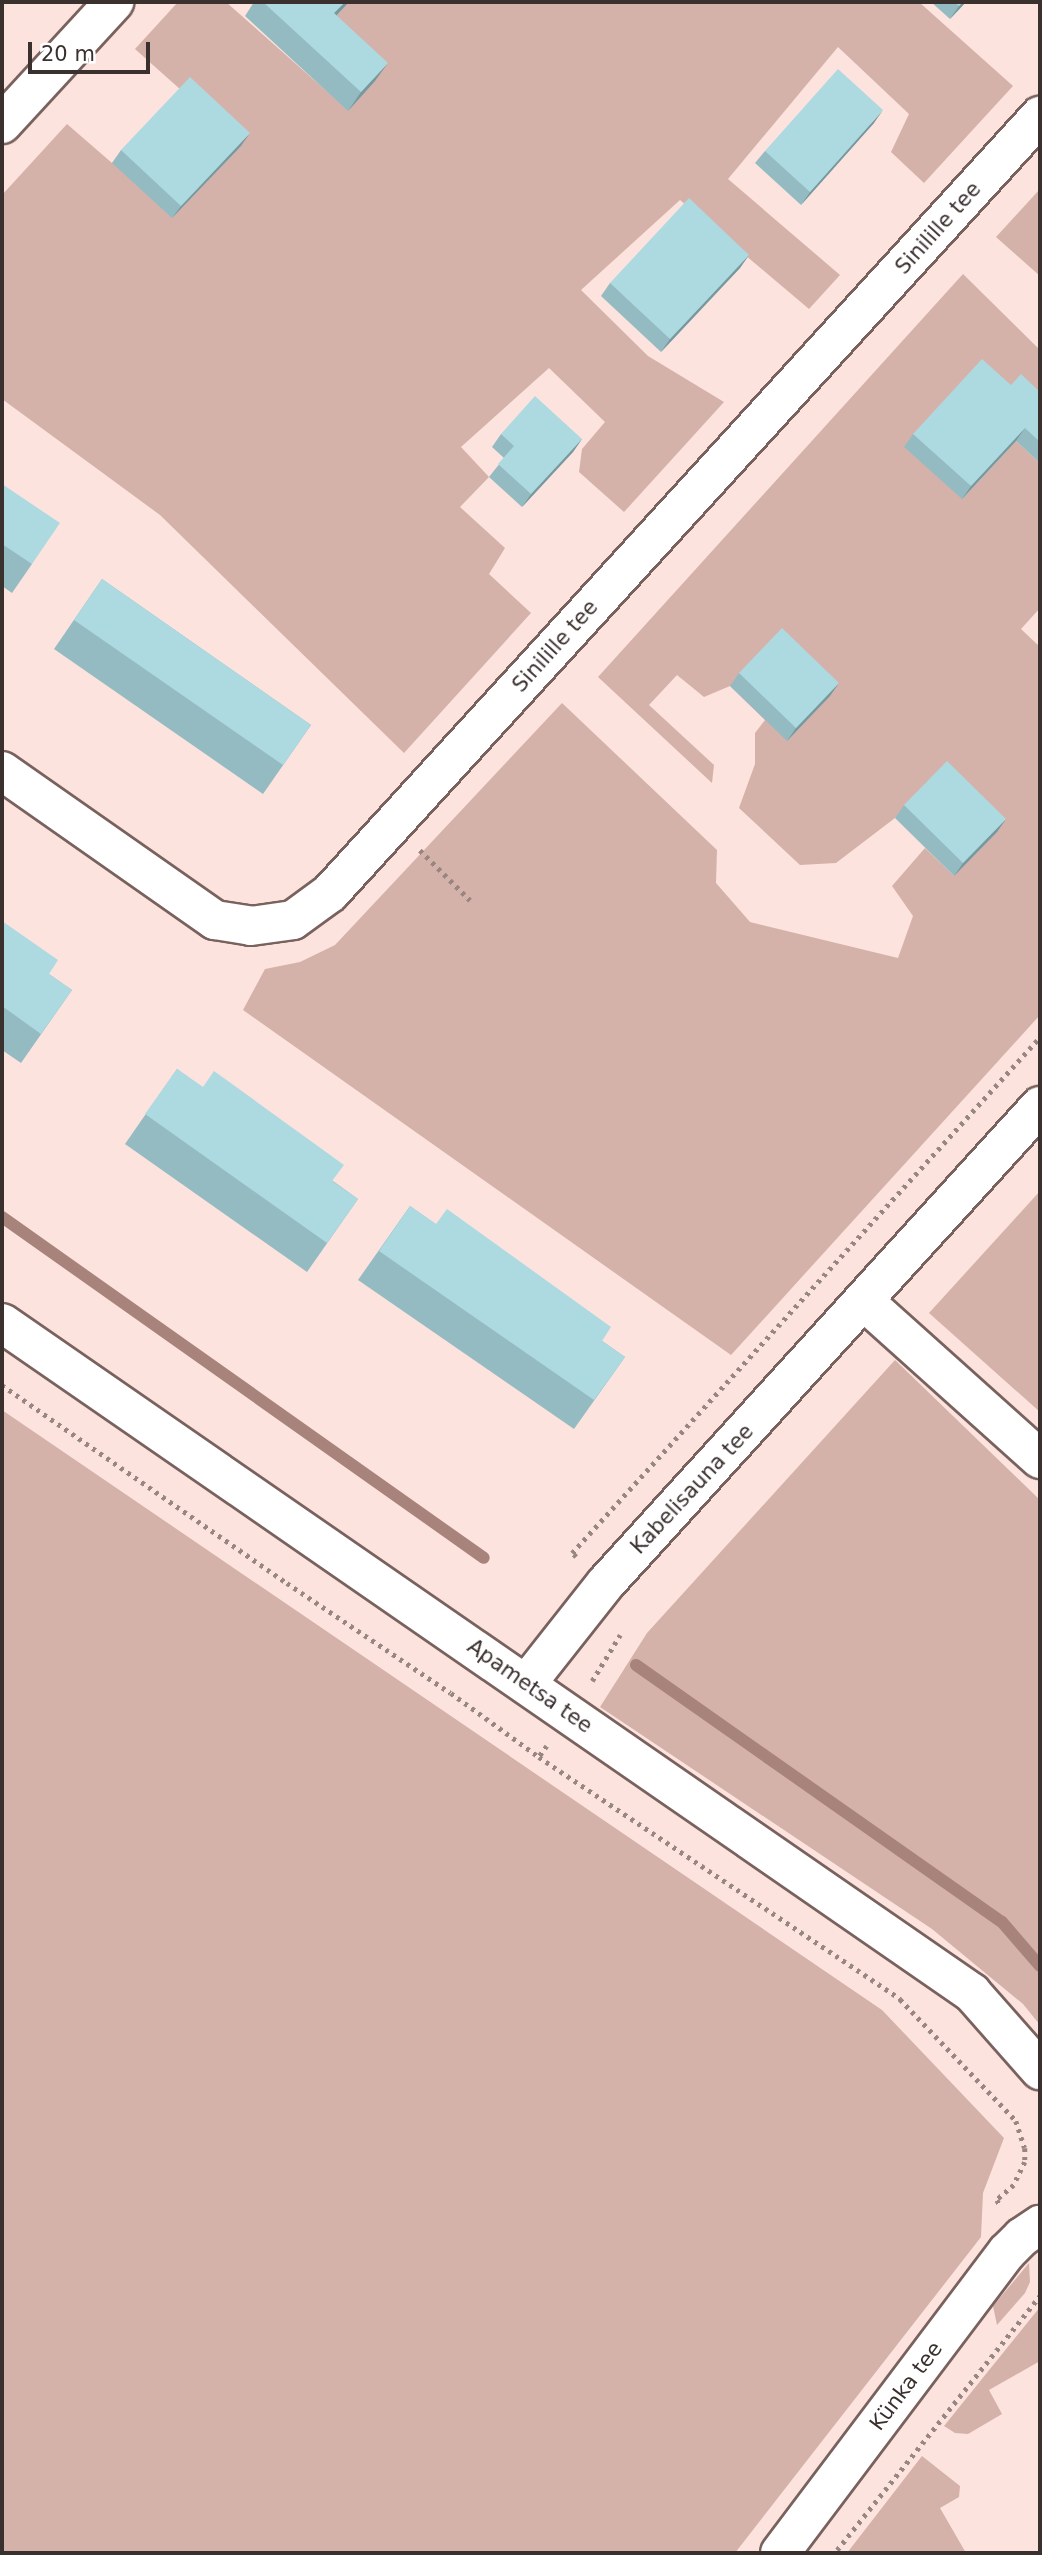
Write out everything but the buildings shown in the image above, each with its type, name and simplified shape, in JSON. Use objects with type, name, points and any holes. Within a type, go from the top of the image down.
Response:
[{"type":"street","points":[[2,124],[114,2]]},
{"type":"street","name":"Sinilille tee","points":[[2,771],[215,920],[251,926],[293,920],[339,883],[1040,116]]},
{"type":"street","name":"Kabelisauna tee","points":[[527,1683],[606,1583],[865,1302],[1040,1106]]},
{"type":"street","points":[[865,1302],[1040,1459]]},
{"type":"street","name":"Apametsa tee","points":[[2,1323],[527,1683],[972,1993],[1040,2070]]},
{"type":"street","name":"Künka tee","points":[[780,2553],[1007,2252],[1031,2231]]},
{"type":"path","points":[[417,847],[470,900]]},
{"type":"path","points":[[2,1385],[287,1583],[451,1692],[540,1757],[900,1999],[1016,2121],[1026,2147],[1025,2162],[1014,2185],[997,2200],[1031,2231]]},
{"type":"path","points":[[540,1757],[621,1633]]},
{"type":"path","points":[[835,2553],[1040,2296]]},
{"type":"shaded area","points":[[178,2],[226,2],[348,110],[322,31],[349,2],[919,2],[1013,86],[924,183],[891,152],[909,114],[838,47],[728,179],[840,275],[809,309],[680,200],[581,290],[648,356],[724,402],[624,512],[579,472],[582,449],[605,422],[549,368],[461,447],[489,477],[460,507],[505,548],[489,574],[531,613],[404,753],[160,515],[2,399],[2,195],[67,124],[112,163],[181,90],[135,49]]},
{"type":"shaded area","points":[[1040,189],[1040,276],[996,237]]},
{"type":"shaded area","points":[[963,274],[1040,350],[1040,411],[962,499],[1016,441],[1040,463],[1040,608],[1021,629],[1040,647],[1040,1015],[731,1355],[243,1010],[265,969],[300,962],[335,945],[562,703],[717,850],[716,883],[750,922],[898,958],[913,916],[892,886],[925,848],[954,876],[937,775],[895,818],[836,863],[800,865],[739,808],[755,764],[755,733],[765,720],[730,686],[704,697],[677,675],[649,705],[714,765],[712,783],[598,677]]},
{"type":"shaded area","points":[[1040,1191],[1040,1412],[929,1313]]},
{"type":"shaded area","points":[[895,1360],[1040,1500],[1040,2025],[1023,2004],[932,1929],[600,1707],[647,1633]]},
{"type":"shaded area","points":[[2,1410],[882,2010],[1004,2138],[983,2193],[981,2237],[735,2553],[2,2553]]},
{"type":"shaded area","points":[[1029,2263],[1030,2282],[1025,2293],[997,2325],[993,2306]]},
{"type":"shaded area","points":[[1040,2307],[1040,2361],[989,2390],[1002,2414],[968,2434],[955,2433],[944,2426]]},
{"type":"shaded area","points":[[922,2456],[960,2486],[959,2497],[940,2508],[966,2553],[847,2553]]},
{"type":"waterway","points":[[2,1217],[484,1558]]},
{"type":"waterway","points":[[636,1665],[1002,1922],[1040,1966]]}]
